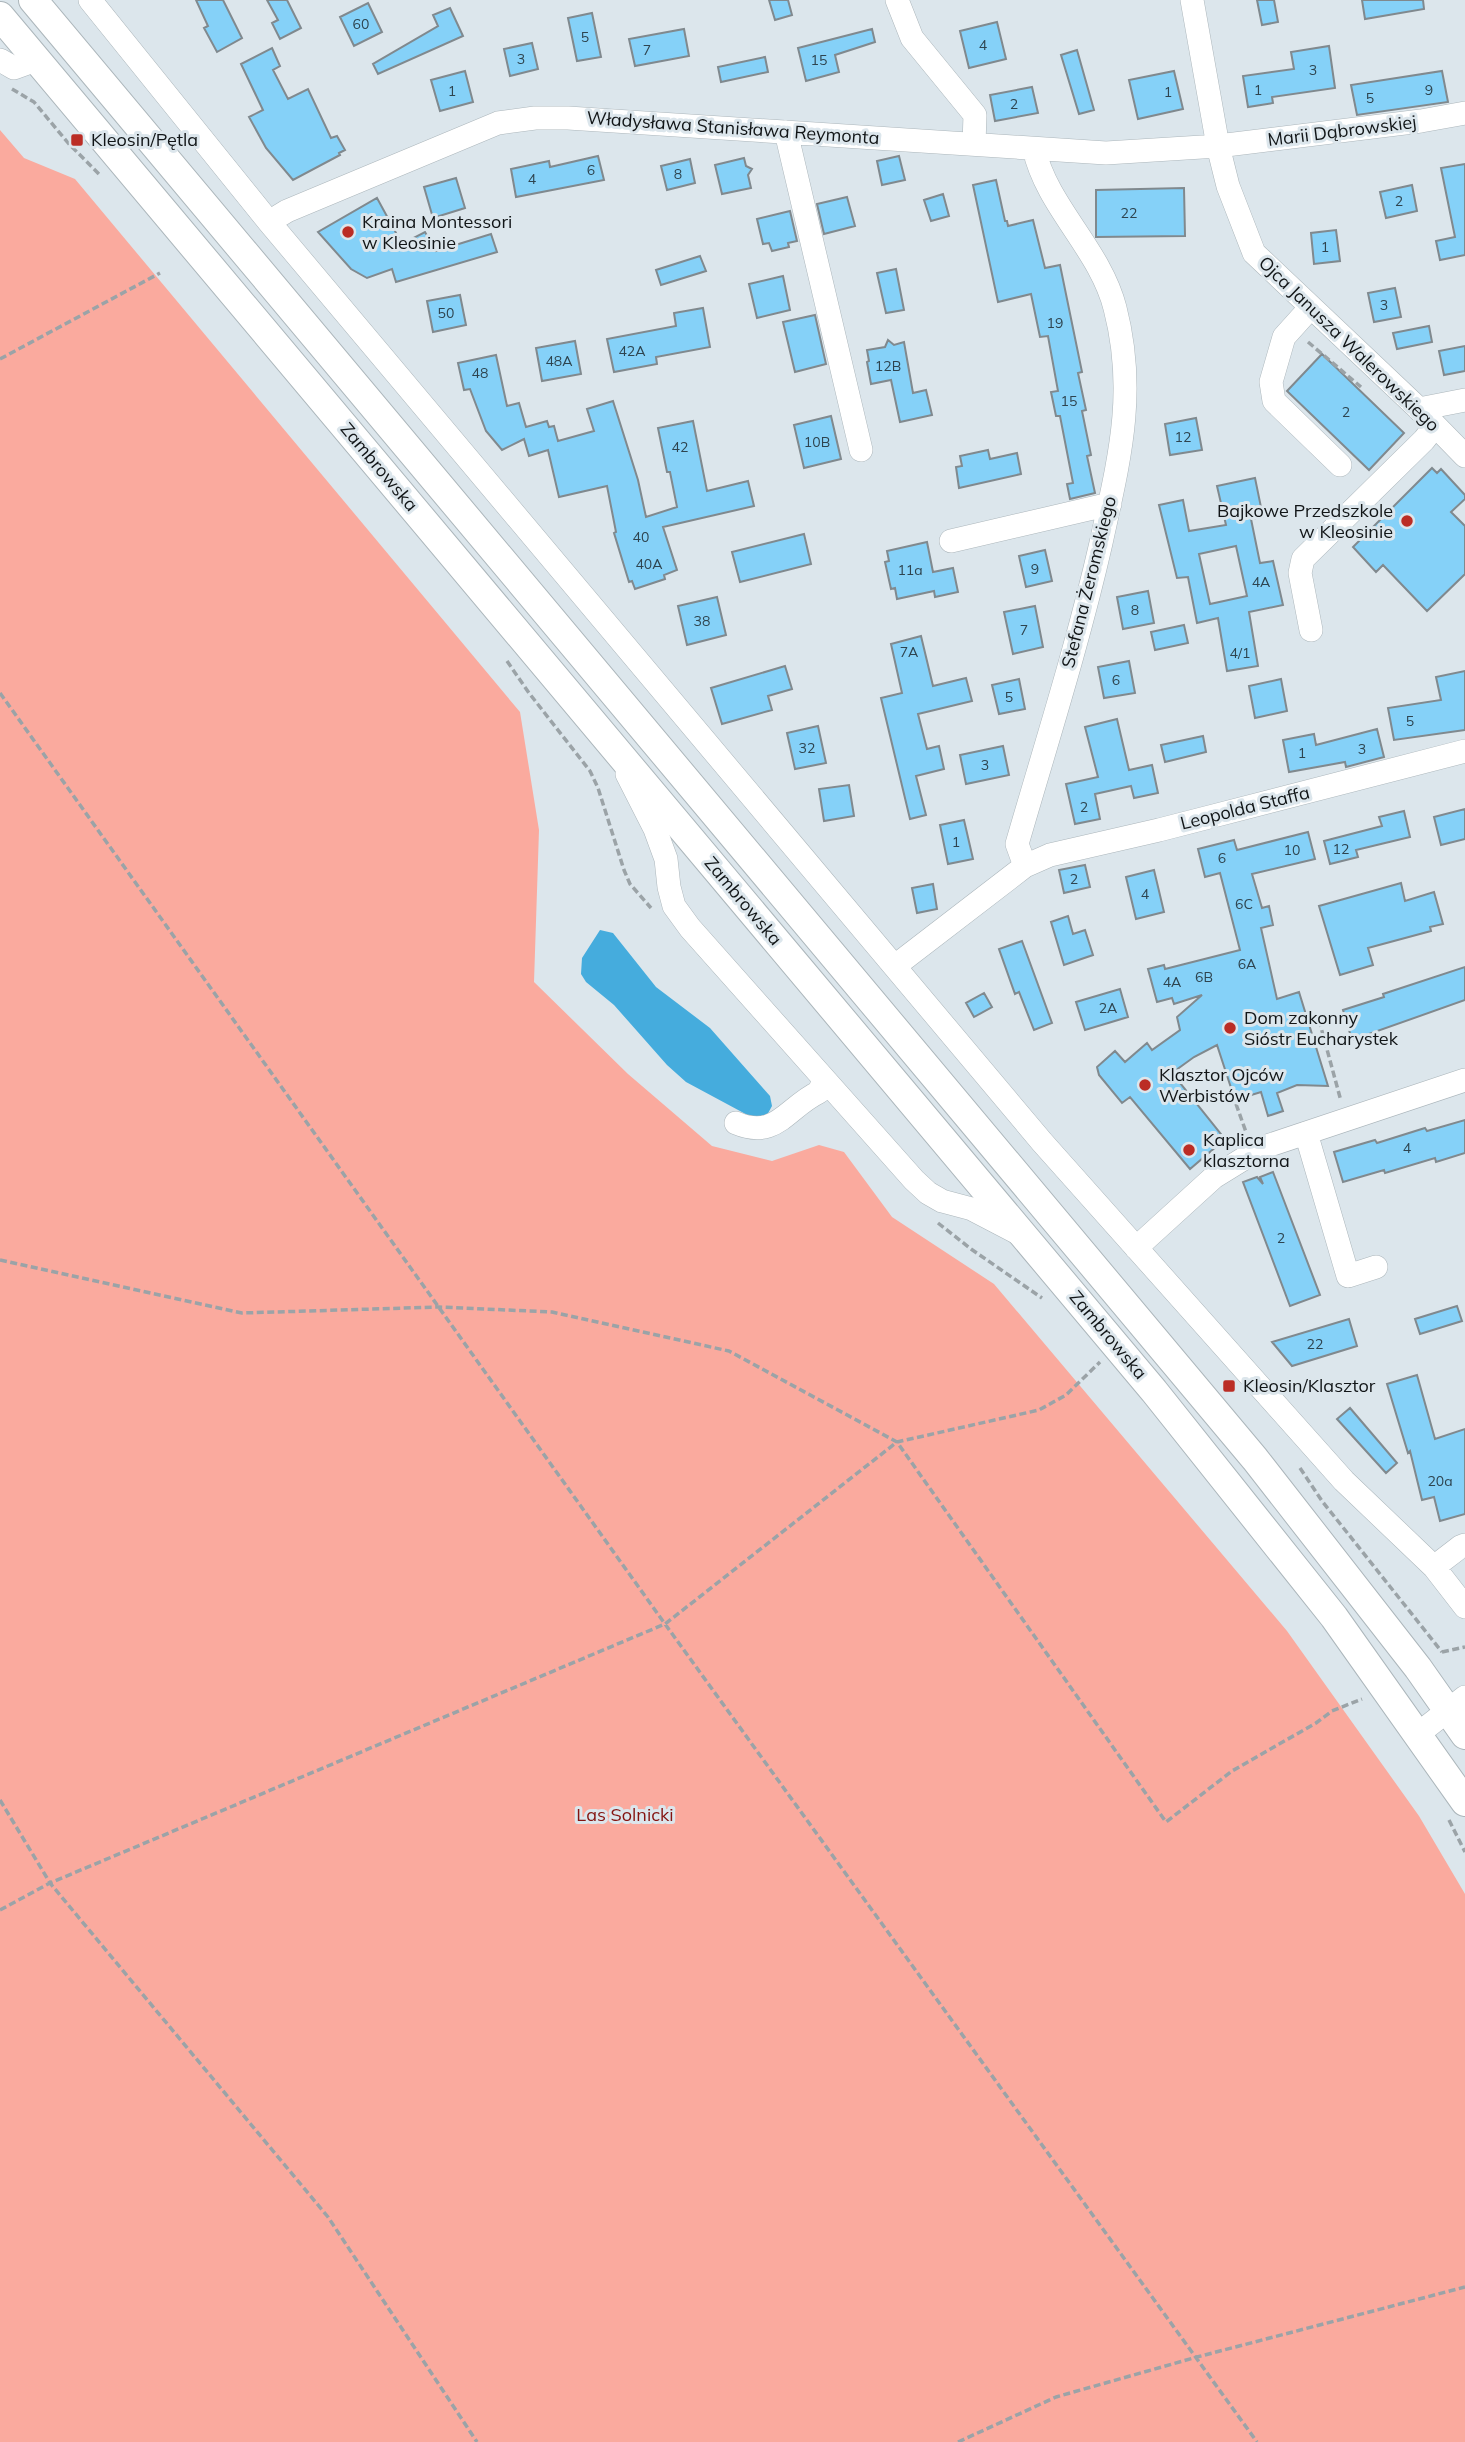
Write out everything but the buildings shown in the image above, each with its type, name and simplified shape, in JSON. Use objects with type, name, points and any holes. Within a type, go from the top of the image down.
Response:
[{"type":"main road","name":"Zambrowska","points":[[33,0],[1457,1703],[1465,1735]]},
{"type":"main road","name":"Zambrowska","points":[[0,16],[1154,1391],[1334,1617],[1465,1802]]},
{"type":"street","points":[[90,0],[269,222],[1136,1248],[1344,1481],[1434,1567],[1465,1607]]},
{"type":"street","points":[[897,0],[912,38],[975,115],[974,144]]},
{"type":"street","name":"Ojca Janusza Walerowskiego","points":[[1192,0],[1218,146],[1228,186],[1254,253],[1465,456]]},
{"type":"street","points":[[0,60],[14,68],[36,60]]},
{"type":"street","name":"Marii Dąbrowskiej","points":[[1218,146],[1421,121],[1465,113]]},
{"type":"street","name":"Władysława Stanisława Reymonta","points":[[269,222],[287,211],[498,123],[535,118],[1106,153],[1218,146]]},
{"type":"street","points":[[786,132],[861,450]]},
{"type":"street","name":"Stefana Żeromskiego","points":[[1026,866],[1017,844],[1089,593],[1125,426],[1126,394],[1120,327],[1104,277],[1039,170],[1034,149]]},
{"type":"street","points":[[1311,307],[1284,337],[1271,382],[1274,401],[1340,465]]},
{"type":"street","points":[[1419,409],[1465,400]]},
{"type":"street","points":[[1311,630],[1300,573],[1303,559],[1435,426]]},
{"type":"street","points":[[951,541],[1110,504]]},
{"type":"street","points":[[613,746],[655,829],[666,859],[674,905],[690,929],[928,1193],[942,1201],[972,1209],[1027,1238]]},
{"type":"street","name":"Leopolda Staffa","points":[[1026,866],[1050,855],[1172,827],[1465,751]]},
{"type":"street","points":[[895,966],[1026,866]]},
{"type":"street","points":[[736,1123],[754,1129],[773,1125],[804,1099],[819,1092],[824,1080]]},
{"type":"street","points":[[1136,1248],[1214,1177],[1261,1148],[1465,1080]]},
{"type":"street","points":[[1306,1133],[1348,1276],[1376,1267]]},
{"type":"street","points":[[1434,1567],[1465,1545]]},
{"type":"street","points":[[1418,1734],[1457,1703]]},
{"type":"path","points":[[11,88],[33,102],[86,162],[108,181]]},
{"type":"path","points":[[0,359],[160,273]]},
{"type":"path","points":[[1277,362],[1298,333],[1361,387]]},
{"type":"path","points":[[504,656],[529,693],[590,771],[630,884],[658,917]]},
{"type":"path","points":[[0,693],[665,1624],[1257,2442]]},
{"type":"path","points":[[1319,1020],[1342,1103]]},
{"type":"path","points":[[1236,1104],[1248,1137]]},
{"type":"path","points":[[936,1221],[1048,1303]]},
{"type":"path","points":[[0,1260],[242,1313],[439,1307],[552,1312],[729,1351],[897,1442],[1166,1822],[1232,1771],[1332,1711],[1365,1698]]},
{"type":"path","points":[[0,1910],[50,1883],[665,1624],[897,1442],[1039,1410],[1066,1395],[1101,1362],[1096,1356]]},
{"type":"path","points":[[1295,1459],[1322,1501],[1442,1652],[1465,1647]]},
{"type":"path","points":[[0,1800],[50,1883],[328,2217],[477,2442]]},
{"type":"path","points":[[958,2442],[1056,2397],[1465,2287]]},
{"type":"green space","name":"Las Solnicki","points":[[0,130],[24,158],[75,179],[520,712],[539,830],[534,982],[628,1074],[712,1146],[772,1161],[819,1145],[844,1152],[892,1217],[994,1284],[1287,1631],[1419,1816],[1465,1894],[1465,2442],[0,2442]]},
{"type":"water","points":[[600,930],[613,933],[656,987],[710,1028],[770,1096],[772,1106],[766,1117],[753,1118],[686,1082],[667,1065],[614,1005],[586,982],[581,974],[582,958]]},
{"type":"place","name":"Kleosin/Pętla","points":[[77,140]]},
{"type":"place","name":"Kraina Montessori w Kleosinie","points":[[348,232]]},
{"type":"place","name":"Bajkowe Przedszkole w Kleosinie","points":[[1407,521]]},
{"type":"place","name":"Dom zakonny Sióstr Eucharystek","points":[[1230,1028]]},
{"type":"place","name":"Klasztor Ojców Werbistów","points":[[1145,1085]]},
{"type":"place","name":"Kaplica klasztorna","points":[[1189,1150]]},
{"type":"place","name":"Kleosin/Klasztor","points":[[1229,1386]]}]
